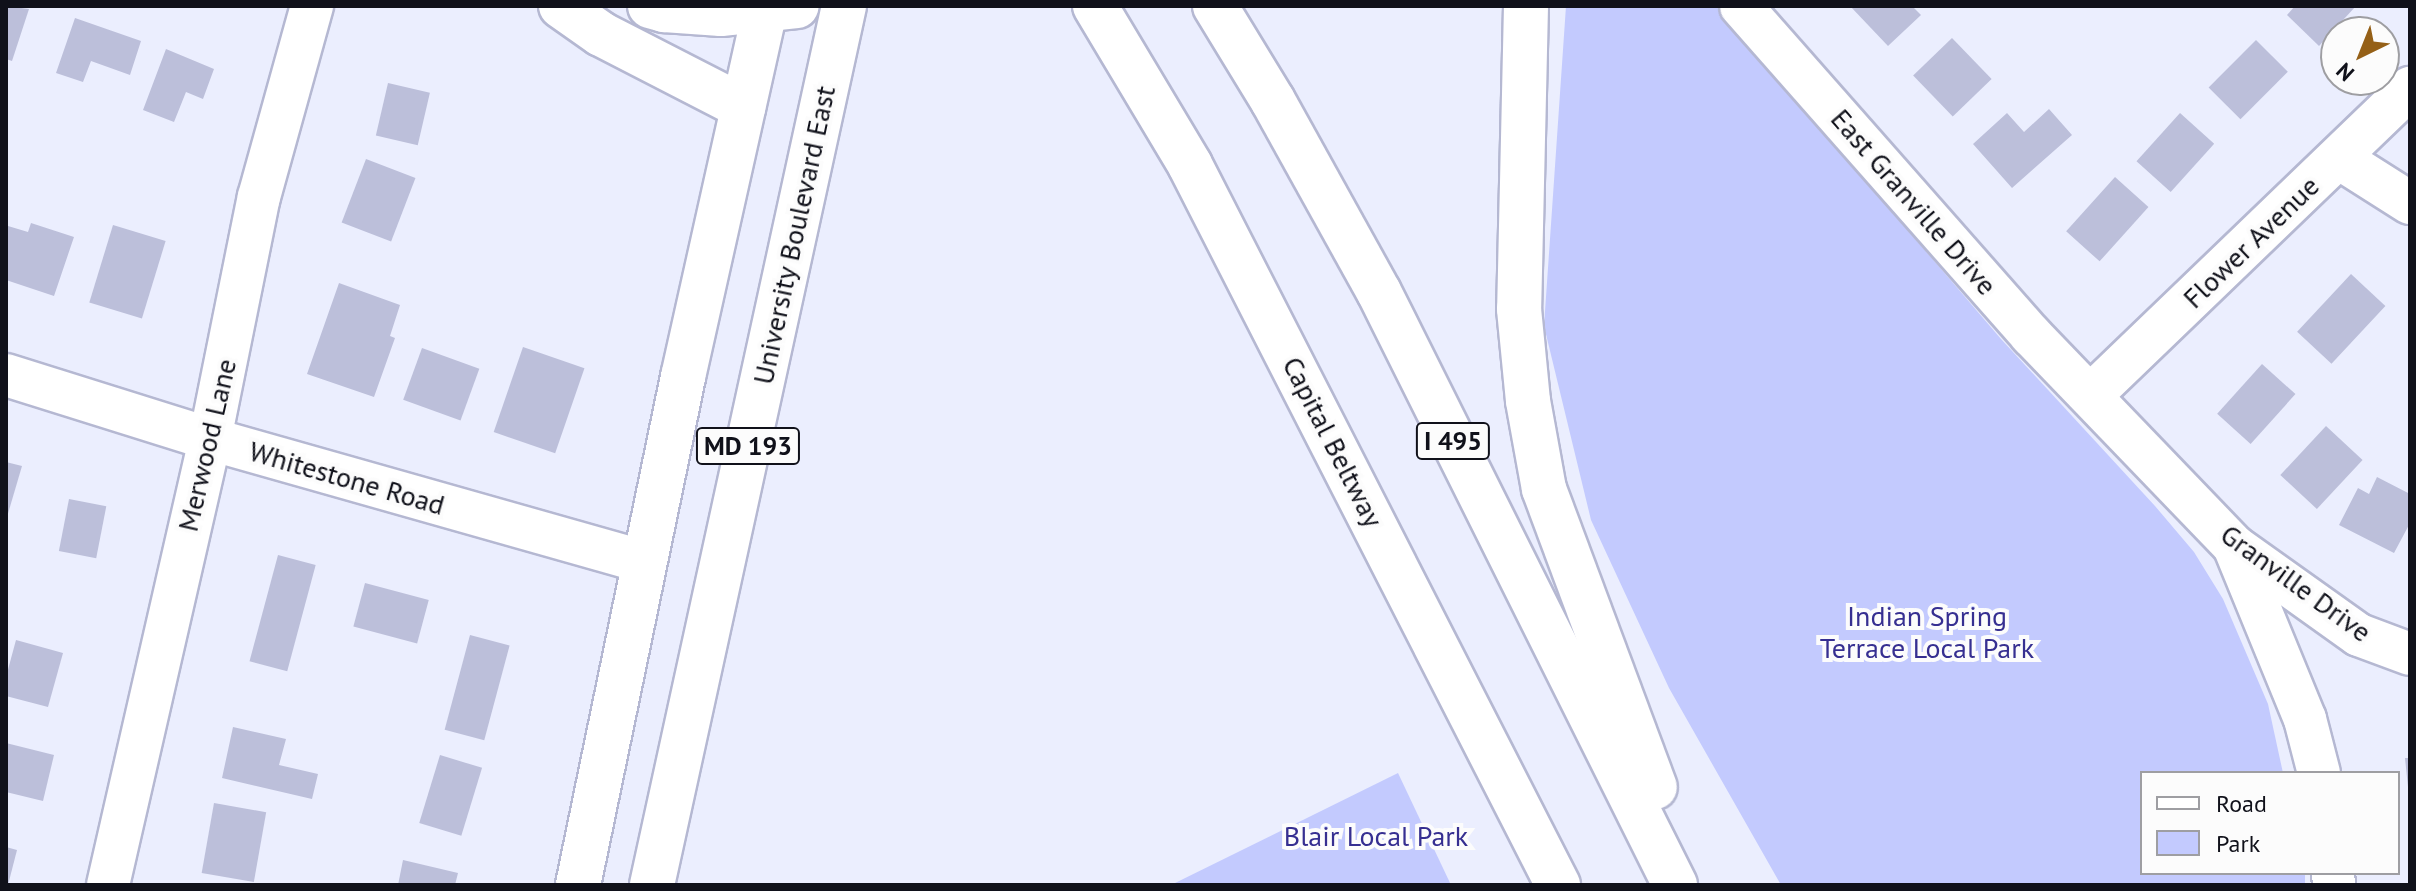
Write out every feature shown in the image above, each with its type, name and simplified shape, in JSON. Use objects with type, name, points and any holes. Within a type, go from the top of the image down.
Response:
[{"type":"main road","points":[[561,6],[601,34],[743,107]]},
{"type":"main road","points":[[650,6],[664,10],[721,14],[776,8]]},
{"type":"main road","name":"University Boulevard East","points":[[652,885],[844,6]]},
{"type":"main road","name":"Capital Beltway","points":[[1095,6],[1190,165],[1558,885]]},
{"type":"main road","name":"I 495","points":[[1215,6],[1273,101],[1379,292],[1675,885]]},
{"type":"main road","points":[[1526,6],[1519,309],[1528,401],[1544,489],[1628,719],[1696,885]]},
{"type":"main road","name":"MD 193","points":[[578,885],[644,562],[743,107],[776,8]]},
{"type":"street","name":"East Granville Drive","points":[[1741,6],[2031,335],[2091,395]]},
{"type":"street","name":"Merwood Lane","points":[[108,885],[210,439],[301,9]]},
{"type":"street","name":"Flower Avenue","points":[[2091,395],[2410,88]]},
{"type":"street","points":[[2339,158],[2410,203]]},
{"type":"street","name":"Whitestone Road","points":[[6,375],[210,439],[644,562]]},
{"type":"street","name":"Granville Drive","points":[[2091,395],[2234,546],[2359,635],[2410,654]]},
{"type":"street","points":[[2234,546],[2305,719],[2318,771]]},
{"type":"green space","name":"Indian Spring Terrace Local Park","points":[[1566,6],[1716,6],[2001,339],[2155,506],[2194,552],[2223,599],[2268,704],[2283,771],[2140,771],[2140,875],[2305,875],[2305,885],[1781,885],[1669,688],[1591,520],[1544,326]]},
{"type":"green space","name":"Blair Local Park","points":[[1398,773],[1451,885],[1171,885]]},
{"type":"building","points":[[6,6],[29,9],[12,61],[6,59]]},
{"type":"building","points":[[1850,6],[1912,6],[1921,15],[1888,46]]},
{"type":"building","points":[[2295,6],[2356,6],[2347,16],[2320,16],[2319,46],[2287,15]]},
{"type":"building","points":[[75,18],[141,41],[130,75],[91,61],[83,82],[56,73]]},
{"type":"building","points":[[1952,38],[1992,79],[1953,117],[1913,76]]},
{"type":"building","points":[[2256,40],[2288,72],[2240,119],[2209,87]]},
{"type":"building","points":[[166,49],[214,69],[203,99],[186,92],[174,122],[143,110]]},
{"type":"building","points":[[388,83],[430,93],[418,145],[376,136]]},
{"type":"building","points":[[2049,109],[2072,135],[2012,188],[1973,144],[2007,113],[2024,132]]},
{"type":"building","points":[[2180,113],[2214,144],[2171,192],[2137,161]]},
{"type":"building","points":[[366,159],[415,178],[391,241],[342,222]]},
{"type":"building","points":[[2115,177],[2148,207],[2100,261],[2066,231]]},
{"type":"building","points":[[31,223],[74,237],[54,296],[6,280],[8,226],[28,232]]},
{"type":"building","points":[[113,225],[166,241],[142,319],[89,302]]},
{"type":"building","points":[[2351,274],[2385,306],[2331,364],[2297,332]]},
{"type":"building","points":[[339,283],[400,305],[390,336],[395,338],[374,397],[307,374]]},
{"type":"building","points":[[523,347],[584,368],[555,453],[494,432]]},
{"type":"building","points":[[422,348],[479,369],[461,421],[403,400]]},
{"type":"building","points":[[2262,364],[2295,394],[2251,444],[2217,414]]},
{"type":"building","points":[[2326,426],[2363,460],[2317,509],[2280,475]]},
{"type":"building","points":[[6,462],[22,466],[7,517],[6,517]]},
{"type":"building","points":[[2377,477],[2410,494],[2410,523],[2394,553],[2339,525],[2358,488],[2369,494]]},
{"type":"building","points":[[69,499],[106,506],[96,558],[59,551]]},
{"type":"building","points":[[278,555],[316,565],[287,671],[250,661]]},
{"type":"building","points":[[365,583],[429,600],[417,644],[353,626]]},
{"type":"building","points":[[470,635],[510,646],[484,740],[445,730]]},
{"type":"building","points":[[16,640],[63,653],[48,707],[6,696],[6,677]]},
{"type":"building","points":[[233,727],[286,739],[279,765],[318,774],[312,799],[222,778]]},
{"type":"building","points":[[6,743],[54,755],[43,801],[6,792]]},
{"type":"building","points":[[440,755],[482,768],[461,836],[419,823]]},
{"type":"building","points":[[2405,758],[2410,758],[2410,787],[2408,787]]},
{"type":"building","points":[[214,803],[266,812],[254,882],[202,873]]},
{"type":"building","points":[[6,847],[17,850],[8,885],[6,885]]},
{"type":"building","points":[[403,860],[458,873],[455,885],[398,885]]}]
